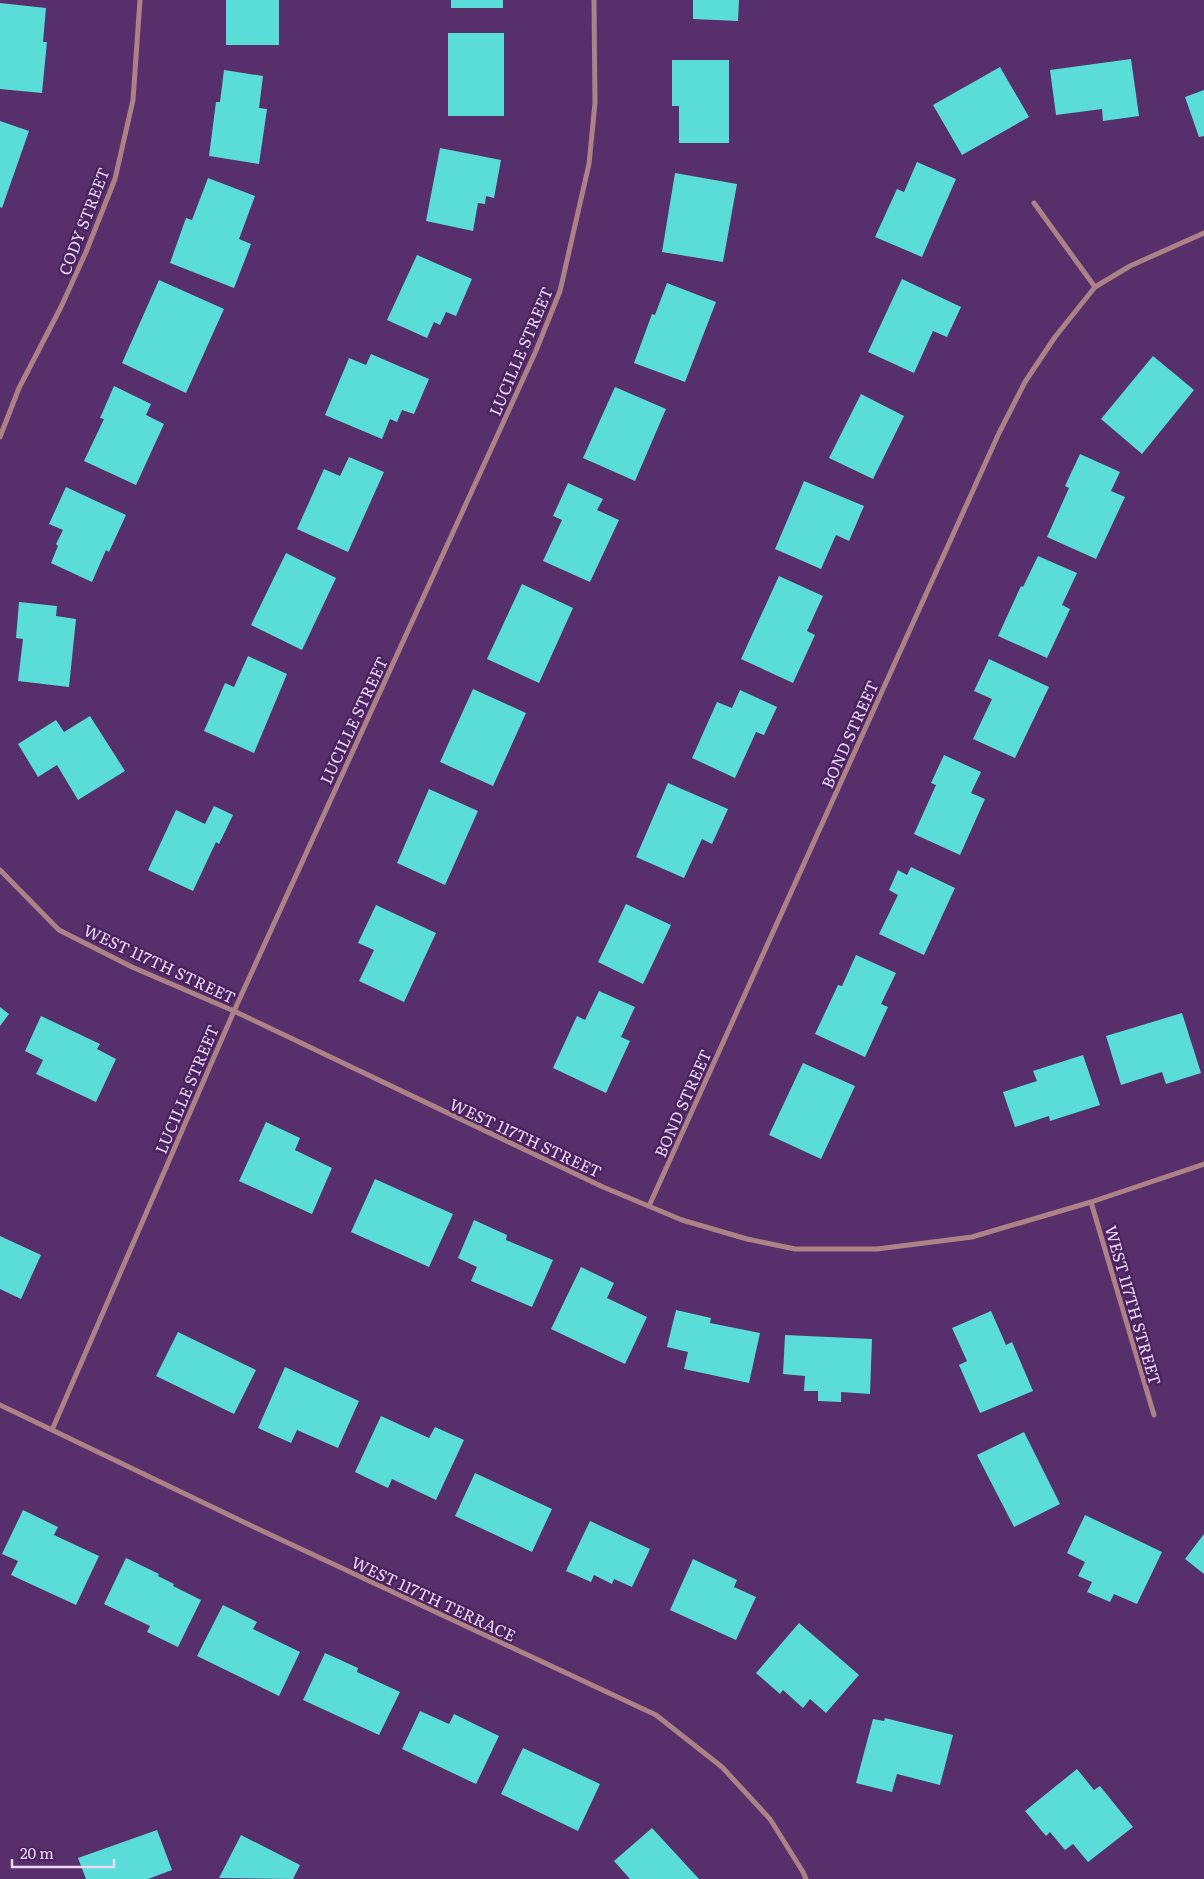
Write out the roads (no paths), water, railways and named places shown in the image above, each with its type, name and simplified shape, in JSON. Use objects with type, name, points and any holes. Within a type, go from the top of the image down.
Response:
[{"type":"street","name":"CODY STREET","points":[[0,437],[20,388],[61,307],[86,252],[115,179],[133,100],[140,0]]},
{"type":"street","name":"LUCILLE STREET","points":[[52,1430],[234,1011],[535,353],[560,290],[590,164],[595,103],[594,0]]},
{"type":"street","points":[[1034,203],[1095,287]]},
{"type":"street","name":"BOND STREET","points":[[649,1206],[999,433],[1024,382],[1055,337],[1095,287],[1130,266],[1204,233]]},
{"type":"street","name":"WEST 117TH STREET","points":[[0,870],[59,930],[132,967],[234,1011],[603,1187],[682,1220],[747,1239],[794,1249],[868,1249],[972,1237],[1091,1202],[1204,1164]]},
{"type":"street","name":"WEST 117TH STREET","points":[[1091,1202],[1154,1415]]},
{"type":"street","name":"WEST 117TH TERRACE","points":[[0,1405],[254,1527],[656,1715],[722,1767],[770,1819],[806,1879]]}]
